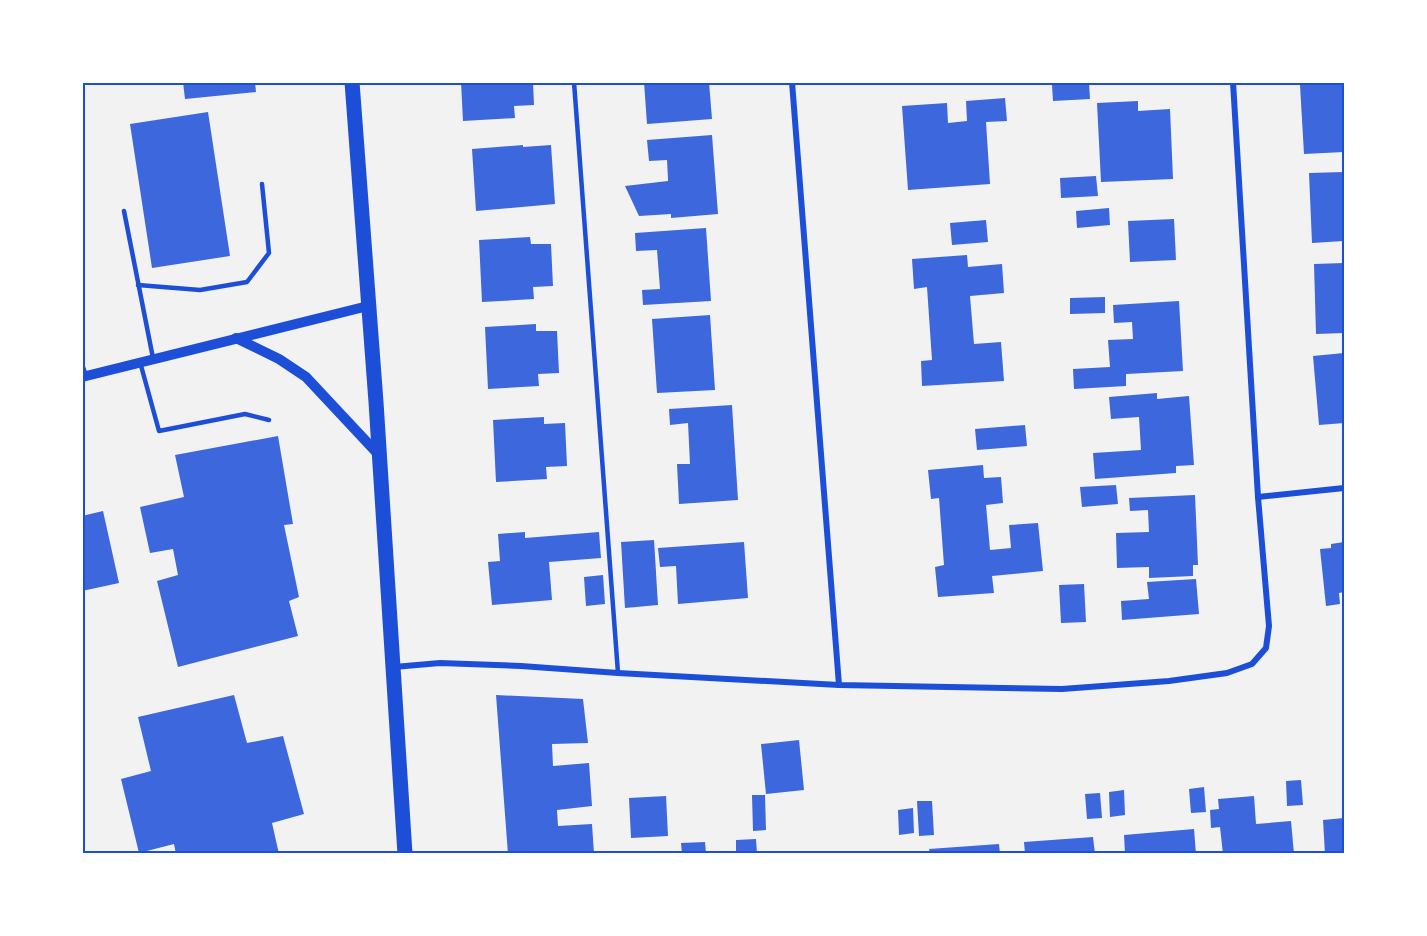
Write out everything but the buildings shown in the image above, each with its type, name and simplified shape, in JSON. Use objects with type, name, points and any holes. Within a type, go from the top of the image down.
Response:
[{"type":"main road","points":[[352,82],[405,854]]},
{"type":"street","points":[[792,82],[839,685]]},
{"type":"street","points":[[393,667],[452,664],[521,666],[618,674],[839,685],[1062,689],[1227,674],[1252,664],[1266,648],[1269,626],[1258,497],[1233,82]]},
{"type":"street","points":[[84,377],[368,306]]},
{"type":"street","points":[[236,338],[279,359],[306,377],[378,454]]},
{"type":"street","points":[[1258,497],[1344,488]]},
{"type":"lane","points":[[574,82],[618,674]]},
{"type":"lane","points":[[138,285],[200,290],[247,282],[269,253],[262,184]]},
{"type":"lane","points":[[124,211],[153,358]]},
{"type":"lane","points":[[140,362],[159,431],[244,414],[269,420]]},
{"type":"lane","points":[[82,364],[84,377]]}]
